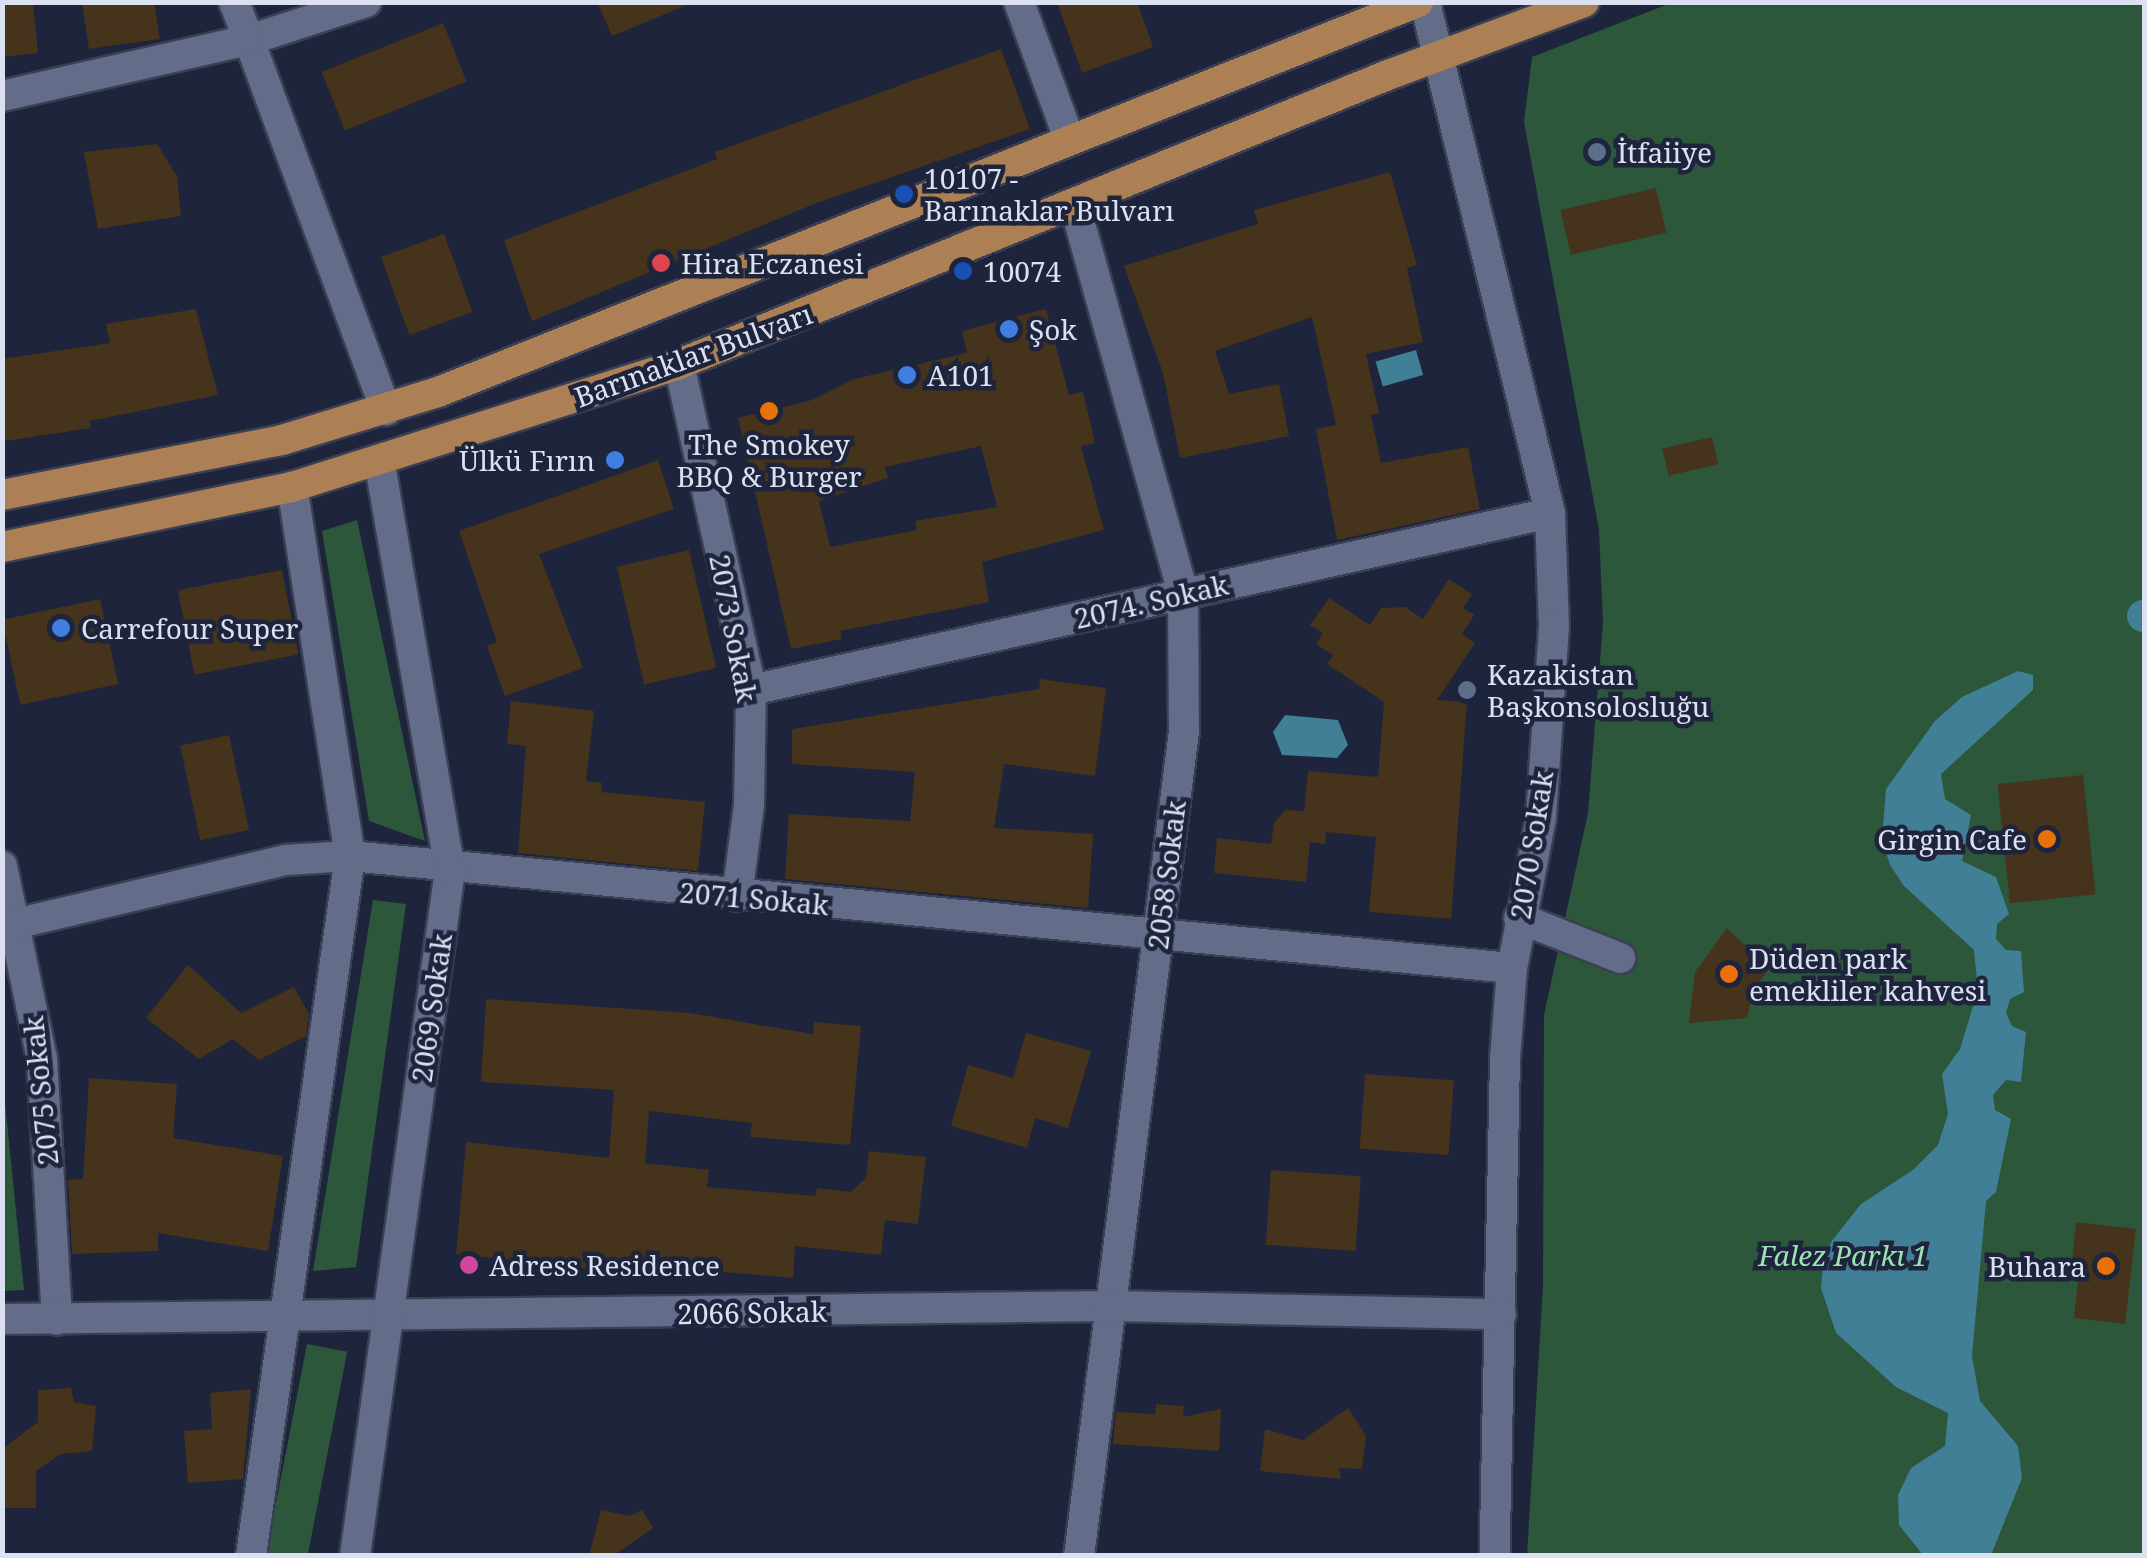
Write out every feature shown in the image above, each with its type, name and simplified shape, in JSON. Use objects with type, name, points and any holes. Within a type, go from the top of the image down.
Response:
[{"type":"main road","name":"Barınaklar Bulvarı","points":[[2,495],[168,466],[386,410],[1069,139],[1429,22],[1584,2]]},
{"type":"main road","name":"Barınaklar Bulvarı","points":[[2,548],[292,487],[380,463],[679,364],[1076,206],[1429,22]]},
{"type":"street","points":[[234,2],[386,410]]},
{"type":"street","points":[[2,96],[250,40],[366,2]]},
{"type":"street","points":[[1018,2],[1069,139]]},
{"type":"street","name":"2070 Sokak","points":[[1429,22],[1550,513],[1554,626],[1542,799],[1512,968],[1495,1556]]},
{"type":"street","name":"2058 Sokak","points":[[1076,206],[1183,594],[1184,730],[1079,1556]]},
{"type":"street","name":"2073 Sokak","points":[[679,364],[751,690],[749,805],[737,896]]},
{"type":"street","name":"2069 Sokak","points":[[355,1556],[450,870],[380,463]]},
{"type":"street","points":[[250,1556],[350,856],[292,487]]},
{"type":"street","name":"2074. Sokak","points":[[751,690],[1550,513]]},
{"type":"street","name":"2071 Sokak","points":[[10,926],[286,860],[350,856],[450,870],[1512,968]]},
{"type":"street","name":"2075 Sokak","points":[[2,866],[10,926],[42,1059],[57,1320]]},
{"type":"street","points":[[1519,918],[1620,958]]},
{"type":"street","name":"2066 Sokak","points":[[2,1319],[287,1311],[388,1318],[1110,1306],[1502,1314]]},
{"type":"green space","name":"Falez Parkı 1","points":[[1671,3],[2144,3],[2144,1555],[1527,1555],[1543,1286],[1544,1015],[1588,813],[1603,623],[1599,530],[1524,122],[1532,57]]},
{"type":"green space","points":[[357,520],[425,841],[369,821],[322,531]]},
{"type":"green space","points":[[373,900],[406,904],[356,1267],[313,1271]]},
{"type":"green space","points":[[3,1083],[24,1290],[3,1291]]},
{"type":"green space","points":[[307,1344],[347,1352],[308,1556],[266,1555]]},
{"type":"water","points":[[1416,350],[1423,375],[1383,387],[1376,362]]},
{"type":"water","points":[[2018,671],[2033,675],[2033,690],[1941,774],[1945,799],[1971,815],[1962,861],[1996,877],[2009,914],[1997,924],[1996,939],[2006,950],[2021,951],[2024,992],[2010,999],[2006,1013],[2012,1026],[2026,1032],[2021,1082],[2006,1080],[1993,1095],[1995,1110],[2011,1119],[1996,1192],[1986,1201],[1972,1356],[1980,1401],[2018,1446],[2022,1478],[1991,1555],[1923,1555],[1899,1525],[1898,1495],[1911,1468],[1945,1446],[1948,1413],[1896,1387],[1836,1333],[1821,1288],[1823,1265],[1831,1242],[1861,1204],[1913,1170],[1938,1145],[1948,1114],[1942,1074],[1960,1049],[1978,990],[1974,950],[1904,886],[1890,865],[1882,840],[1886,789],[1935,721],[1962,697]]},
{"type":"water","points":[[1285,715],[1338,720],[1348,745],[1337,758],[1282,755],[1273,732]]},
{"type":"building","points":[[2,2],[33,2],[38,53],[2,57]]},
{"type":"building","points":[[82,2],[154,2],[160,39],[89,49]]},
{"type":"building","points":[[597,2],[692,2],[692,3],[612,36]]},
{"type":"building","points":[[1057,2],[1137,2],[1153,47],[1082,73]]},
{"type":"building","points":[[443,23],[467,81],[345,130],[322,72]]},
{"type":"building","points":[[1001,49],[1030,129],[814,204],[532,321],[504,240],[717,159],[715,152]]},
{"type":"building","points":[[157,144],[177,176],[181,216],[98,229],[84,152]]},
{"type":"building","points":[[1390,172],[1417,265],[1407,268],[1423,342],[1366,354],[1379,413],[1371,415],[1381,463],[1468,447],[1480,509],[1337,540],[1316,429],[1336,425],[1312,317],[1215,351],[1229,394],[1279,384],[1289,436],[1180,458],[1163,373],[1124,266],[1258,224],[1254,210]]},
{"type":"building","points":[[1656,188],[1666,233],[1571,255],[1561,210]]},
{"type":"building","points":[[444,234],[472,312],[409,335],[381,257]]},
{"type":"building","points":[[196,309],[218,395],[90,421],[91,428],[5,441],[2,359],[110,343],[106,324]]},
{"type":"building","points":[[1046,309],[1069,395],[1083,392],[1095,443],[1081,446],[1104,530],[982,562],[989,602],[840,631],[842,639],[791,649],[738,418],[812,400],[854,379],[967,353],[962,331]],"holes":[[[981,446],[997,507],[915,521],[917,530],[830,547],[819,501],[888,478],[885,467]]]},
{"type":"building","points":[[1712,437],[1718,464],[1669,476],[1662,448]]},
{"type":"building","points":[[658,460],[674,509],[539,554],[583,668],[505,696],[487,646],[497,642],[459,531]]},
{"type":"building","points":[[689,550],[716,668],[644,685],[617,567]]},
{"type":"building","points":[[282,570],[298,654],[194,675],[178,590]]},
{"type":"building","points":[[1449,579],[1472,594],[1463,608],[1474,615],[1462,634],[1475,643],[1437,700],[1467,702],[1451,919],[1369,912],[1376,837],[1326,832],[1325,844],[1310,842],[1306,882],[1214,873],[1217,838],[1271,844],[1274,823],[1285,810],[1304,811],[1308,771],[1378,777],[1384,702],[1327,664],[1333,655],[1316,644],[1323,633],[1310,625],[1329,598],[1370,625],[1381,608],[1405,607],[1423,619]]},
{"type":"building","points":[[100,599],[118,684],[20,705],[2,620]]},
{"type":"building","points":[[1040,679],[1106,688],[1095,776],[1004,764],[994,828],[1093,834],[1088,908],[785,879],[789,814],[910,821],[915,772],[792,764],[792,729],[1039,689]]},
{"type":"building","points":[[511,701],[594,711],[586,781],[602,783],[601,792],[705,802],[698,871],[518,853],[526,746],[507,744]]},
{"type":"building","points":[[229,735],[249,830],[200,840],[180,745]]},
{"type":"building","name":"Girgin Cafe","points":[[2083,775],[2096,894],[2010,903],[1997,784]]},
{"type":"building","name":"Düden park emekliler kahvesi","points":[[1727,928],[1769,969],[1754,989],[1747,1018],[1689,1023],[1695,972]]},
{"type":"building","points":[[188,965],[241,1013],[294,987],[309,1014],[306,1036],[259,1060],[233,1039],[199,1059],[146,1018]]},
{"type":"building","points":[[486,999],[690,1013],[813,1034],[814,1022],[861,1026],[850,1145],[750,1137],[752,1123],[649,1111],[645,1163],[709,1170],[707,1187],[816,1196],[817,1188],[851,1192],[866,1178],[869,1151],[926,1157],[918,1224],[885,1220],[881,1255],[795,1246],[793,1278],[627,1264],[626,1273],[456,1254],[466,1142],[609,1158],[614,1090],[481,1082]]},
{"type":"building","points":[[1026,1033],[1091,1051],[1068,1128],[1035,1118],[1027,1148],[951,1126],[968,1065],[1013,1078]]},
{"type":"building","points":[[1365,1074],[1454,1080],[1449,1155],[1360,1149]]},
{"type":"building","points":[[89,1078],[177,1084],[173,1138],[283,1156],[268,1251],[158,1233],[158,1251],[72,1254],[68,1180],[83,1179]]},
{"type":"building","points":[[1271,1170],[1361,1176],[1356,1251],[1266,1245]]},
{"type":"building","points":[[2076,1222],[2136,1229],[2125,1324],[2074,1318],[2080,1262],[2072,1261]]},
{"type":"building","points":[[71,1388],[74,1402],[96,1406],[92,1451],[60,1454],[36,1471],[36,1508],[2,1508],[2,1449],[38,1422],[38,1390]]},
{"type":"building","points":[[251,1389],[243,1479],[188,1483],[184,1431],[212,1429],[210,1393]]},
{"type":"building","points":[[1156,1404],[1184,1406],[1183,1417],[1221,1409],[1219,1451],[1113,1444],[1116,1412],[1155,1414]]},
{"type":"building","points":[[1348,1408],[1366,1436],[1362,1469],[1339,1468],[1341,1479],[1260,1471],[1265,1429],[1303,1440]]},
{"type":"building","points":[[601,1510],[630,1516],[642,1510],[653,1528],[613,1556],[589,1556]]},
{"type":"place","name":"İtfaiiye","points":[[1597,152]]},
{"type":"place","name":"10107 - Barınaklar Bulvarı","points":[[904,194]]},
{"type":"place","name":"Hira Eczanesi","points":[[661,263]]},
{"type":"place","name":"10074","points":[[963,271]]},
{"type":"place","name":"Şok","points":[[1009,329]]},
{"type":"place","name":"A101","points":[[907,375]]},
{"type":"place","name":"The Smokey BBQ & Burger","points":[[769,411]]},
{"type":"place","name":"Ülkü Fırın","points":[[615,460]]},
{"type":"place","name":"Carrefour Super","points":[[61,628]]},
{"type":"place","name":"Kazakistan Başkonsolosluğu","points":[[1467,690]]},
{"type":"place","name":"Girgin Cafe","points":[[2047,839]]},
{"type":"place","name":"Düden park emekliler kahvesi","points":[[1729,974]]},
{"type":"place","name":"Adress Residence","points":[[469,1265]]},
{"type":"place","name":"Buhara","points":[[2106,1266]]}]
